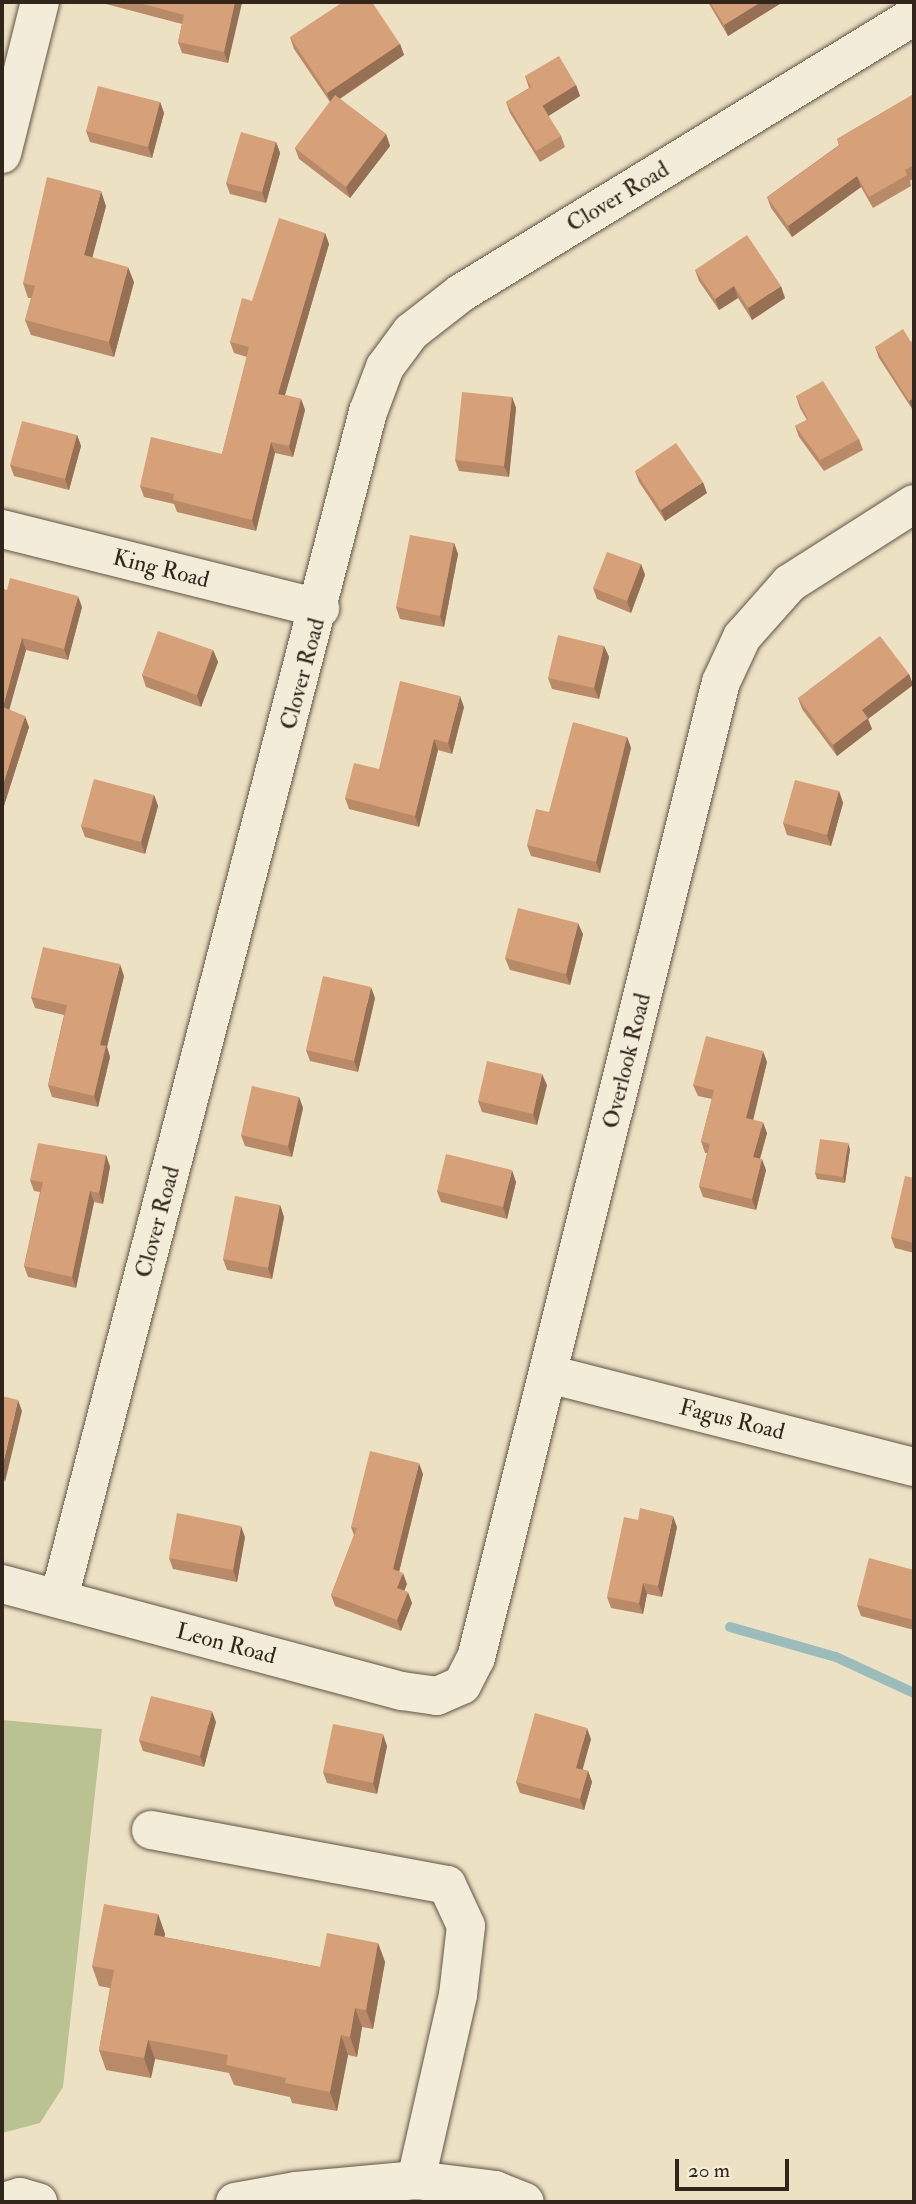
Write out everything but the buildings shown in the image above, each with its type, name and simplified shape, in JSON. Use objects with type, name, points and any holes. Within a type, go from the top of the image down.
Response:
[{"type":"street","points":[[2,154],[40,2]]},
{"type":"street","name":"Clover Road","points":[[58,1598],[320,608],[368,412],[385,368],[411,332],[461,293],[914,16]]},
{"type":"street","name":"Overlook Road","points":[[452,1693],[467,1679],[476,1658],[730,659],[756,618],[790,583],[914,505]]},
{"type":"street","name":"King Road","points":[[2,529],[320,608]]},
{"type":"street","name":"Fagus Road","points":[[549,1374],[914,1467]]},
{"type":"street","name":"Leon Road","points":[[2,1584],[401,1691],[422,1696],[452,1693]]},
{"type":"street","points":[[151,1830],[447,1885],[466,1926],[457,1995],[416,2180]]},
{"type":"street","points":[[235,2202],[296,2191],[416,2180],[495,2190],[525,2202]]},
{"type":"street","points":[[3,2202],[20,2196],[38,2202]]},
{"type":"green space","points":[[2,1720],[102,1729],[63,2087],[40,2123],[2,2133]]},
{"type":"waterway","points":[[730,1627],[836,1657],[914,1693]]}]
